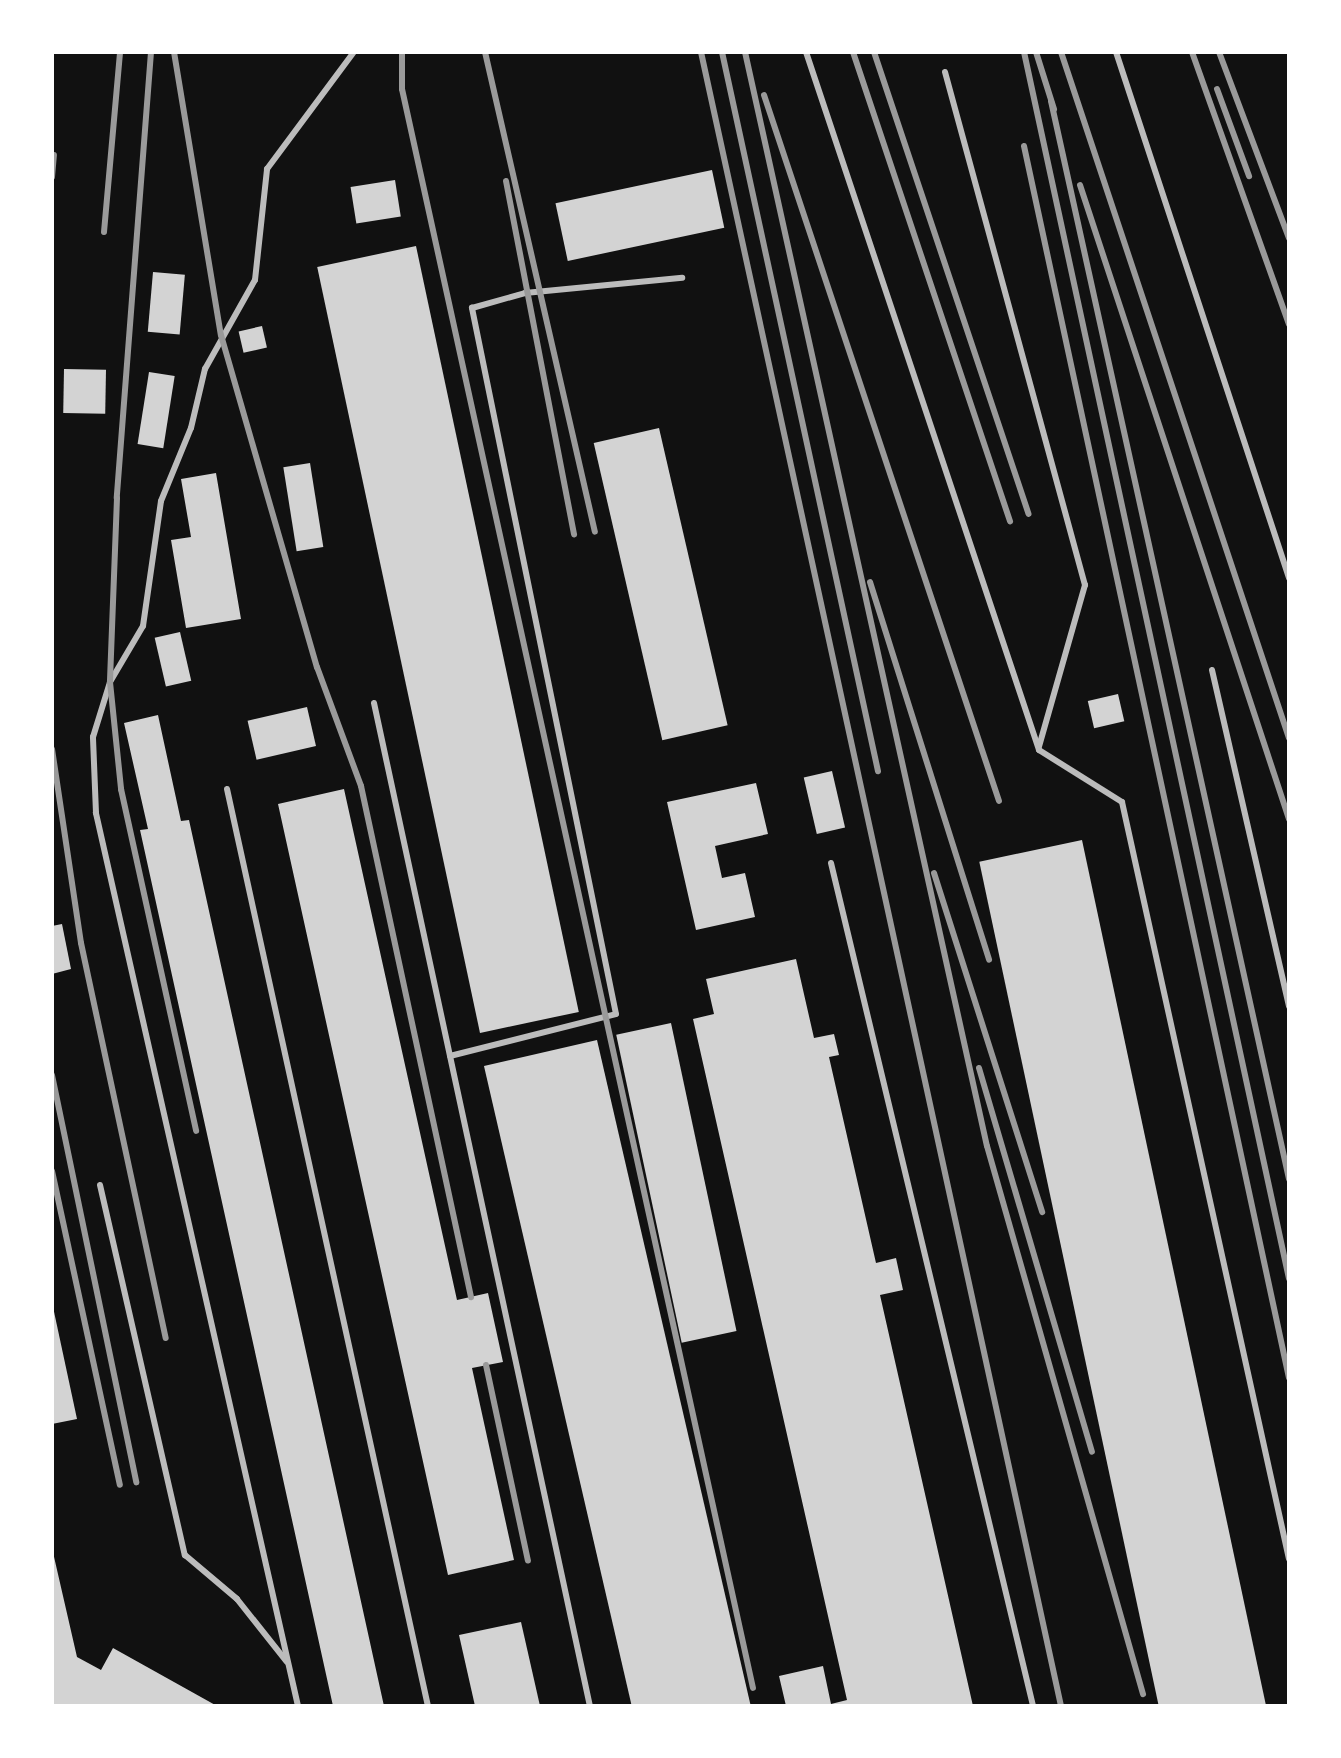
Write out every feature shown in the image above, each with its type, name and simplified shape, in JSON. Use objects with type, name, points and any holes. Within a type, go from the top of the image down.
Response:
[{"type":"lane","points":[[298,1706],[96,813],[93,737],[110,682],[143,626],[161,501],[191,428],[205,369],[255,280],[267,169],[354,52]]},
{"type":"lane","points":[[806,52],[1039,750],[1122,802],[1289,1559]]},
{"type":"lane","points":[[1116,52],[1289,578]]},
{"type":"lane","points":[[945,72],[1085,585],[1039,750]]},
{"type":"lane","points":[[450,1056],[616,1014],[472,308],[525,293],[682,278]]},
{"type":"lane","points":[[1212,670],[1289,1006]]},
{"type":"lane","points":[[374,703],[590,1706]]},
{"type":"lane","points":[[227,789],[428,1706]]},
{"type":"lane","points":[[831,863],[1033,1706]]},
{"type":"lane","points":[[100,1185],[185,1555],[237,1599],[290,1665]]},
{"type":"building","points":[[712,170],[724,228],[568,261],[555,203]]},
{"type":"building","points":[[395,180],[401,217],[356,224],[351,187]]},
{"type":"building","points":[[416,246],[579,1012],[480,1033],[317,267]]},
{"type":"building","points":[[153,272],[185,275],[180,335],[148,332]]},
{"type":"building","points":[[262,326],[267,347],[244,353],[239,331]]},
{"type":"building","points":[[64,369],[106,370],[105,414],[63,413]]},
{"type":"building","points":[[149,372],[175,376],[163,448],[138,444]]},
{"type":"building","points":[[659,428],[728,725],[662,740],[594,443]]},
{"type":"building","points":[[310,463],[323,547],[297,551],[283,467]]},
{"type":"building","points":[[216,473],[241,619],[186,628],[171,540],[191,537],[181,479]]},
{"type":"building","points":[[180,632],[191,681],[166,687],[155,638]]},
{"type":"building","points":[[1118,694],[1124,721],[1094,728],[1088,701]]},
{"type":"building","points":[[307,707],[316,746],[257,760],[248,721]]},
{"type":"building","points":[[158,715],[181,821],[189,820],[384,1706],[333,1706],[140,830],[148,829],[124,723]]},
{"type":"building","points":[[832,771],[845,828],[817,834],[804,778]]},
{"type":"building","points":[[756,783],[768,834],[715,846],[722,878],[745,873],[755,917],[696,930],[667,802]]},
{"type":"building","points":[[344,789],[457,1300],[488,1293],[503,1362],[472,1368],[514,1560],[448,1575],[278,804]]},
{"type":"building","points":[[1082,840],[1266,1706],[1159,1706],[979,862]]},
{"type":"building","points":[[62,924],[71,969],[52,974],[52,926]]},
{"type":"building","points":[[796,959],[814,1038],[834,1034],[839,1055],[829,1057],[876,1263],[896,1258],[903,1290],[880,1295],[973,1706],[786,1706],[779,1676],[823,1666],[831,1704],[847,1700],[693,1019],[714,1014],[706,979]]},
{"type":"building","points":[[671,1023],[736,1331],[682,1343],[616,1035]]},
{"type":"building","points":[[597,1040],[750,1705],[632,1706],[484,1066]]},
{"type":"building","points":[[52,1308],[77,1419],[52,1424]]},
{"type":"building","points":[[52,1548],[77,1657],[101,1670],[113,1648],[217,1706],[52,1706]]},
{"type":"building","points":[[521,1622],[540,1706],[475,1706],[459,1635]]},
{"type":"railway","points":[[104,232],[120,52]]},
{"type":"railway","points":[[151,52],[117,498],[110,682],[121,789],[196,1131]]},
{"type":"railway","points":[[174,52],[221,335],[317,667],[361,786],[471,1297]]},
{"type":"railway","points":[[402,52],[402,89],[753,1688]]},
{"type":"railway","points":[[485,52],[595,532]]},
{"type":"railway","points":[[701,52],[1061,1706]]},
{"type":"railway","points":[[722,52],[878,771]]},
{"type":"railway","points":[[745,52],[987,1146],[1143,1694]]},
{"type":"railway","points":[[853,52],[1010,521]]},
{"type":"railway","points":[[874,52],[1029,514]]},
{"type":"railway","points":[[1024,52],[1289,1279]]},
{"type":"railway","points":[[1036,52],[1054,109]]},
{"type":"railway","points":[[1061,52],[1289,738]]},
{"type":"railway","points":[[1192,52],[1289,324]]},
{"type":"railway","points":[[1219,52],[1289,238]]},
{"type":"railway","points":[[1217,89],[1249,176]]},
{"type":"railway","points":[[764,95],[999,801]]},
{"type":"railway","points":[[1051,101],[1289,1179]]},
{"type":"railway","points":[[1024,146],[1289,1378]]},
{"type":"railway","points":[[52,177],[54,155]]},
{"type":"railway","points":[[506,181],[574,535]]},
{"type":"railway","points":[[1080,185],[1289,819]]},
{"type":"railway","points":[[870,582],[989,960]]},
{"type":"railway","points":[[52,749],[81,943],[166,1338]]},
{"type":"railway","points":[[934,873],[1042,1212]]},
{"type":"railway","points":[[979,1068],[1092,1452]]},
{"type":"railway","points":[[52,1075],[136,1482]]},
{"type":"railway","points":[[52,1171],[120,1485]]},
{"type":"railway","points":[[486,1365],[528,1561]]}]
